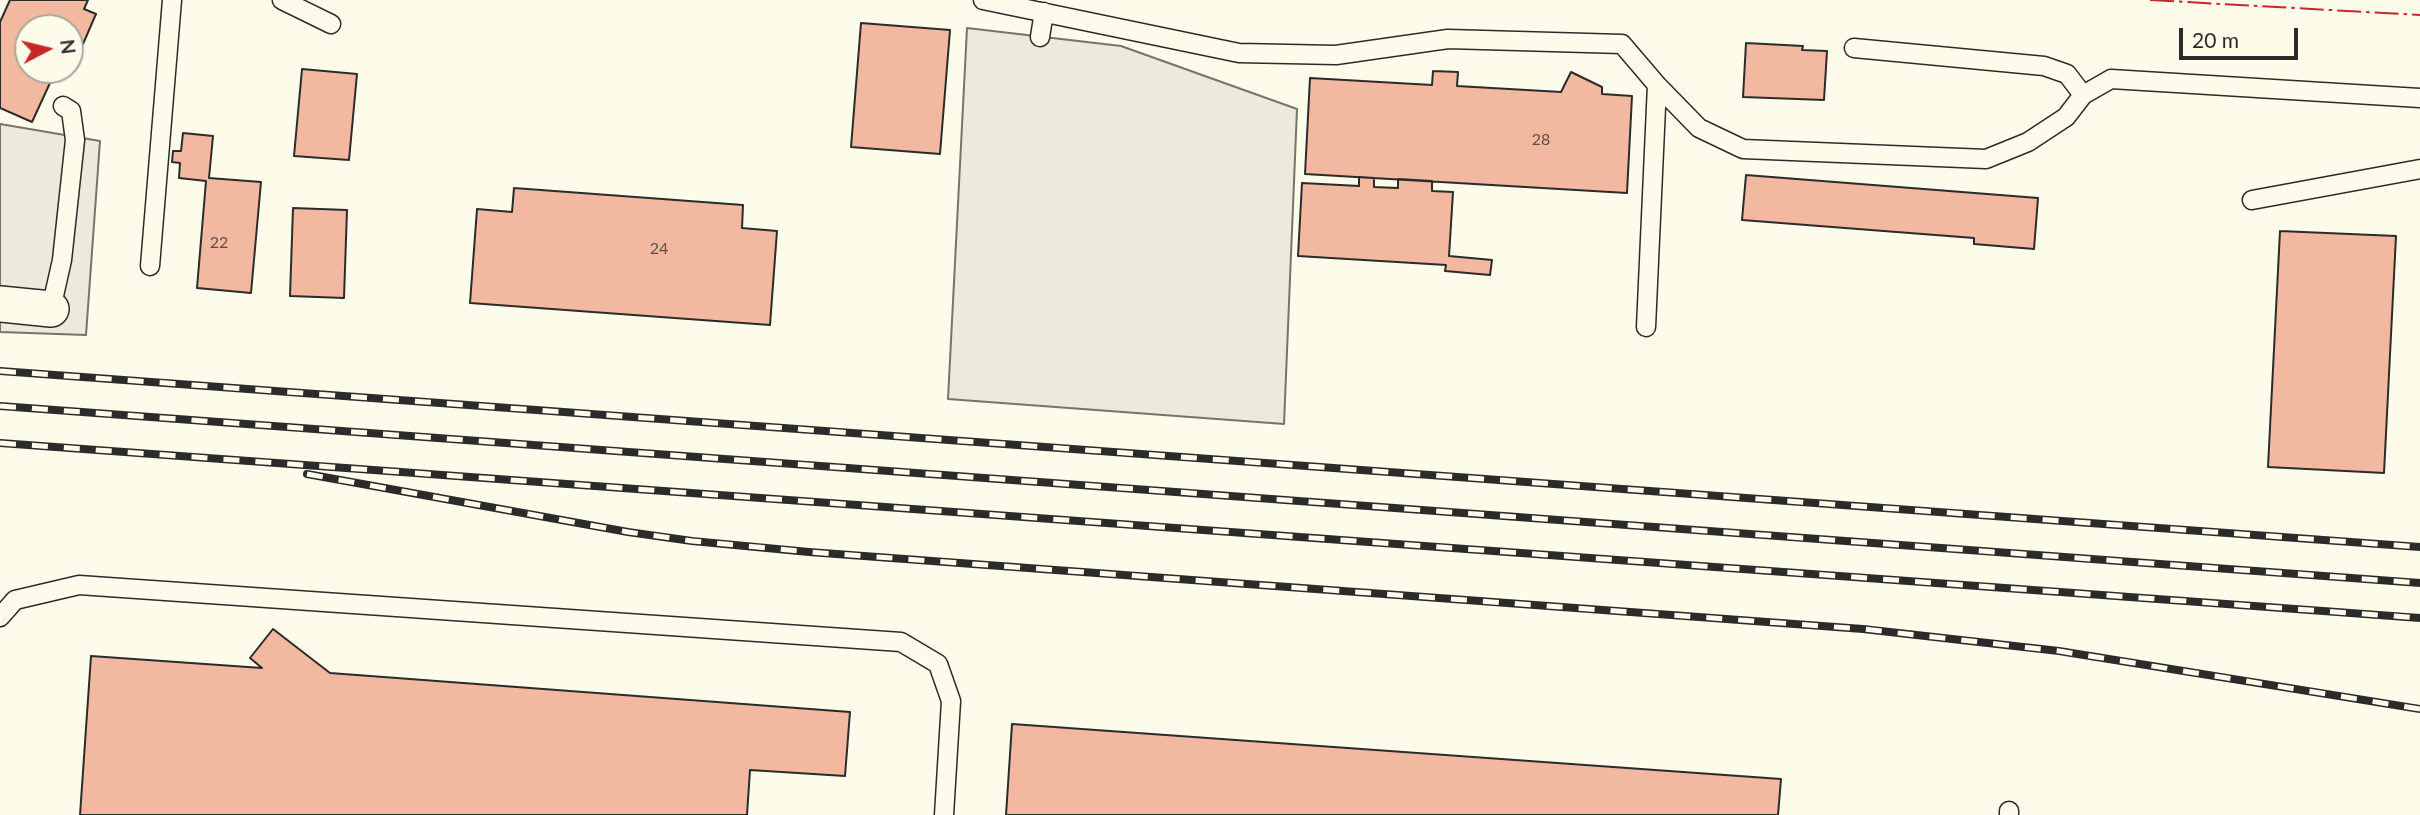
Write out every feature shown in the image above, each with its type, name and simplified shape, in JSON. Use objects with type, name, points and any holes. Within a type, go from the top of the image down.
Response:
[{"type":"street","points":[[0,304],[51,309]]},
{"type":"lane","points":[[150,266],[172,0]]},
{"type":"lane","points":[[282,0],[331,24]]},
{"type":"lane","points":[[983,0],[1239,53],[1336,55],[1448,39],[1622,44],[1699,128],[1743,149],[1986,159],[2028,142],[2066,117],[2083,94],[2111,79],[2420,98]]},
{"type":"lane","points":[[1040,37],[1044,12]]},
{"type":"lane","points":[[1854,48],[2044,66],[2067,74],[2083,94]]},
{"type":"lane","points":[[1646,327],[1657,85]]},
{"type":"lane","points":[[51,309],[62,260],[75,140],[71,111],[63,106]]},
{"type":"lane","points":[[2252,200],[2420,169]]},
{"type":"lane","points":[[0,617],[15,600],[79,585],[901,642],[938,664],[951,701],[944,815]]},
{"type":"shaded area","points":[[967,28],[1121,46],[1297,109],[1284,424],[948,399]]},
{"type":"shaded area","points":[[0,124],[100,141],[86,335],[0,332]]},
{"type":"building","points":[[10,0],[88,0],[84,9],[96,14],[84,42],[84,14],[14,14],[14,84],[50,84],[32,122],[0,108],[0,22]]},
{"type":"building","points":[[861,23],[950,30],[940,154],[851,147]]},
{"type":"building","points":[[1746,43],[1803,46],[1802,50],[1827,51],[1824,100],[1743,97]]},
{"type":"building","points":[[302,69],[357,74],[349,160],[294,156]]},
{"type":"building","points":[[1433,71],[1458,72],[1457,86],[1561,92],[1571,72],[1602,87],[1602,94],[1632,96],[1627,193],[1305,174],[1310,78],[1432,85]]},
{"type":"building","points":[[183,133],[213,136],[209,178],[261,182],[251,293],[197,288],[206,181],[179,178],[180,163],[172,162],[173,151],[181,151]]},
{"type":"building","points":[[1746,175],[2038,198],[2034,249],[1974,244],[1974,238],[1742,220]]},
{"type":"building","points":[[1359,177],[1374,178],[1374,187],[1398,188],[1398,179],[1432,181],[1432,191],[1453,192],[1449,256],[1492,260],[1490,275],[1445,271],[1446,265],[1298,256],[1302,183],[1359,186]]},
{"type":"building","points":[[514,188],[743,205],[742,228],[777,231],[770,325],[470,303],[477,209],[512,212]]},
{"type":"building","points":[[293,208],[347,210],[344,298],[290,296]]},
{"type":"building","points":[[2280,231],[2396,236],[2384,473],[2268,467]]},
{"type":"building","points":[[273,629],[330,673],[850,712],[845,776],[750,770],[747,815],[80,815],[91,656],[262,668],[250,658]]},
{"type":"building","points":[[1012,724],[1781,779],[1778,815],[1006,815]]},
{"type":"railway","points":[[0,371],[2420,547]]},
{"type":"railway","points":[[0,406],[2420,583]]},
{"type":"railway","points":[[0,443],[2420,618]]},
{"type":"railway","points":[[307,474],[628,532],[692,541],[809,552],[1863,629],[2059,651],[2420,709]]},
{"type":"power","points":[[2150,0],[2420,15]]}]
